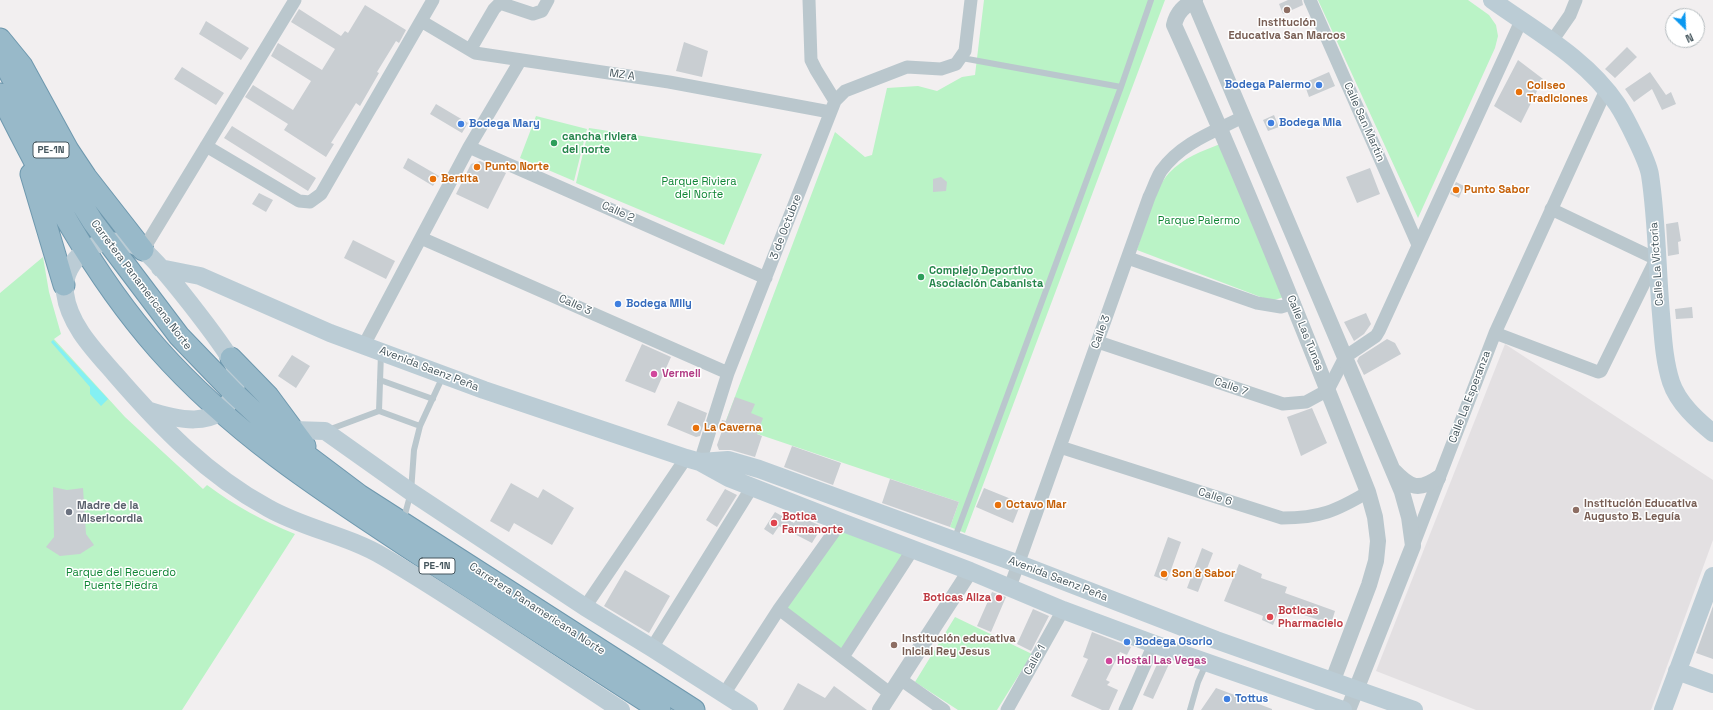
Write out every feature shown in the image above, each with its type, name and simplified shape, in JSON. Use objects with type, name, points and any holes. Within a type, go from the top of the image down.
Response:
[{"type":"highway","points":[[0,39],[22,66],[68,150],[86,177],[143,250]]},
{"type":"highway","name":"Carretera Panamericana Norte","points":[[0,55],[66,179],[107,242],[179,336],[234,393],[278,434],[359,495],[694,710]]},
{"type":"highway","name":"Carretera Panamericana Norte","points":[[0,94],[84,251],[114,295],[158,349],[220,412],[304,479],[660,710]]},
{"type":"highway","points":[[16,124],[64,285]]},
{"type":"highway","points":[[231,358],[268,396],[321,467]]},
{"type":"main road","name":"Calle La Victoria","points":[[1492,0],[1552,41],[1582,65],[1617,104],[1628,124],[1650,173],[1664,351],[1672,384],[1692,415],[1713,433]]},
{"type":"main road","points":[[147,410],[175,419],[202,419],[220,412],[229,402],[234,393],[237,375],[231,358],[170,274],[143,250],[132,244],[107,242],[84,251],[75,260],[68,272],[64,285],[65,297],[70,312],[83,335],[147,410],[205,466],[238,491],[286,518],[335,534],[381,555],[621,710]]},
{"type":"main road","name":"Avenida Saenz Peña","points":[[170,274],[200,276],[330,333],[443,375],[693,460],[752,487],[970,570],[1063,610],[1154,644],[1343,710]]},
{"type":"main road","points":[[293,430],[325,431],[411,492],[585,608],[652,648],[749,710]]},
{"type":"main road","name":"Avenida Saenz Peña","points":[[693,460],[728,460],[759,469],[1019,563],[1216,640],[1333,680],[1356,689],[1383,705],[1414,710]]},
{"type":"main road","points":[[1663,710],[1713,576]]},
{"type":"main road","points":[[1207,662],[1216,640]]},
{"type":"main road","points":[[1677,671],[1713,684]]},
{"type":"street","points":[[143,250],[294,0]]},
{"type":"street","points":[[206,146],[299,201],[310,202],[321,194],[433,0]]},
{"type":"street","points":[[470,50],[494,9],[500,3],[533,14],[542,10],[548,0]]},
{"type":"street","points":[[809,0],[812,60],[833,106],[845,91],[907,67],[941,70],[956,64],[962,58],[965,51],[971,0]]},
{"type":"street","name":"Calle Las Tunas","points":[[1333,680],[1369,585],[1376,561],[1378,541],[1375,517],[1368,492],[1294,304],[1221,128],[1174,25],[1176,16],[1182,8],[1195,0],[1390,467],[1402,492],[1409,517],[1413,546]]},
{"type":"street","name":"Calle San Martin","points":[[1310,0],[1418,245]]},
{"type":"street","points":[[1552,41],[1570,15],[1576,0]]},
{"type":"street","name":"MZ A","points":[[421,21],[475,53],[520,61],[833,106]]},
{"type":"street","points":[[1328,390],[1345,357],[1376,336],[1521,21]]},
{"type":"street","points":[[364,345],[469,147],[520,61]]},
{"type":"street","name":"Calle La Esperanza","points":[[1348,710],[1495,333],[1606,90]]},
{"type":"street","name":"3 de Octubre","points":[[585,608],[693,460],[833,106]]},
{"type":"street","name":"Calle 3","points":[[1010,587],[1149,197],[1160,172],[1176,154],[1194,141],[1243,117]]},
{"type":"street","name":"Calle 2","points":[[469,147],[766,278]]},
{"type":"street","points":[[1495,333],[1598,372],[1601,371],[1656,259],[1551,209]]},
{"type":"street","name":"Calle 3","points":[[421,238],[728,373]]},
{"type":"street","points":[[1128,258],[1257,303],[1281,307],[1294,304]]},
{"type":"street","name":"Calle 7","points":[[1098,342],[1283,404],[1306,402],[1328,390]]},
{"type":"street","name":"Calle 6","points":[[1060,447],[1282,518],[1303,518],[1340,508],[1368,492]]},
{"type":"street","points":[[1390,467],[1408,484],[1418,487],[1427,486],[1438,478]]},
{"type":"street","points":[[652,648],[752,487]]},
{"type":"street","points":[[724,694],[779,609],[841,522]]},
{"type":"street","points":[[843,657],[913,549]]},
{"type":"street","points":[[880,710],[970,570]]},
{"type":"street","points":[[1369,585],[1394,594]]},
{"type":"street","points":[[779,609],[891,694]]},
{"type":"street","name":"Calle 1","points":[[1007,710],[1063,610]]},
{"type":"street","points":[[1125,710],[1154,644]]},
{"type":"street","points":[[900,679],[944,710]]},
{"type":"lane","points":[[954,540],[1121,87],[1151,0]]},
{"type":"lane","points":[[962,58],[1121,87]]},
{"type":"lane","points":[[379,411],[381,351]]},
{"type":"lane","points":[[402,522],[411,492],[414,450],[420,426],[443,375]]},
{"type":"lane","points":[[380,380],[433,399]]},
{"type":"lane","points":[[325,431],[379,411],[420,426]]},
{"type":"lane","points":[[1190,710],[1198,682],[1207,662]]},
{"type":"shaded area","name":"Institución Educativa Augusto B. Leguía","points":[[1505,344],[1713,480],[1713,540],[1651,710],[1476,710],[1376,671]]},
{"type":"green space","name":"Complejo Deportivo Asociación Cabanista","points":[[984,0],[1165,0],[965,533],[950,527],[959,502],[725,423],[835,132],[865,157],[872,155],[887,88],[918,86],[937,91],[962,77],[975,75]]},
{"type":"green space","points":[[1318,0],[1468,0],[1489,15],[1496,25],[1498,36],[1495,48],[1418,218]]},
{"type":"green space","name":"cancha riviera del norte","points":[[536,116],[587,129],[574,181],[520,158]]},
{"type":"green space","name":"Parque Riviera del Norte","points":[[589,128],[762,154],[724,245],[576,183]]},
{"type":"green space","name":"Parque Palermo","points":[[1220,144],[1284,297],[1271,301],[1137,250],[1146,220],[1158,189],[1169,173],[1187,159]]},
{"type":"green space","name":"Parque del Recuerdo Puente Piedra","points":[[43,257],[49,292],[61,334],[54,339],[125,417],[203,489],[207,485],[228,500],[272,524],[295,534],[182,710],[0,710],[0,293]]},
{"type":"green space","points":[[844,515],[917,544],[842,662],[779,616]]},
{"type":"green space","points":[[955,617],[1032,654],[997,710],[958,710],[915,682]]},
{"type":"water","points":[[53,340],[108,399],[101,406],[90,394],[90,387],[51,342]]},
{"type":"building","name":"Institución Educativa San Marcos","points":[[1288,0],[1302,0],[1303,5],[1283,14],[1279,4]]},
{"type":"building","points":[[365,5],[406,30],[399,43],[396,41],[377,72],[379,73],[360,106],[356,103],[331,143],[334,144],[326,157],[284,130],[288,124],[245,97],[253,85],[293,110],[311,81],[271,56],[278,43],[322,70],[335,49],[291,22],[299,9],[341,36],[345,31],[348,33]]},
{"type":"building","points":[[206,21],[249,48],[241,60],[199,34]]},
{"type":"building","points":[[684,42],[708,51],[702,77],[676,71]]},
{"type":"building","points":[[1627,47],[1637,57],[1615,78],[1605,69]]},
{"type":"building","name":"Coliseo Tradiciones","points":[[1518,60],[1543,79],[1521,123],[1494,106]]},
{"type":"building","points":[[182,67],[224,93],[216,105],[174,79]]},
{"type":"building","name":"Bodega Palermo","points":[[1329,72],[1335,86],[1309,97],[1304,83]]},
{"type":"building","points":[[1650,72],[1666,95],[1671,92],[1676,104],[1662,110],[1652,89],[1634,102],[1625,89]]},
{"type":"building","points":[[436,104],[468,123],[462,133],[430,114]]},
{"type":"building","name":"Bodega Mia","points":[[1274,115],[1279,127],[1268,131],[1263,120]]},
{"type":"building","points":[[232,126],[316,178],[308,191],[224,138]]},
{"type":"building","points":[[408,158],[439,176],[433,186],[403,168]]},
{"type":"building","points":[[480,161],[506,173],[488,209],[456,194],[471,164]]},
{"type":"building","points":[[1370,168],[1380,194],[1357,203],[1346,177]]},
{"type":"building","points":[[941,177],[947,182],[946,191],[933,192],[933,179]]},
{"type":"building","name":"Punto Sabor","points":[[1456,182],[1464,186],[1459,198],[1450,194]]},
{"type":"building","points":[[259,193],[273,200],[266,212],[252,204]]},
{"type":"building","points":[[1678,222],[1681,241],[1678,242],[1679,254],[1668,256],[1666,224]]},
{"type":"building","points":[[353,240],[395,261],[386,279],[344,258]]},
{"type":"building","points":[[1692,307],[1693,318],[1676,319],[1675,309]]},
{"type":"building","points":[[1366,313],[1371,324],[1364,334],[1354,341],[1344,322]]},
{"type":"building","points":[[1387,339],[1395,343],[1401,354],[1364,375],[1357,361],[1359,357]]},
{"type":"building","points":[[642,344],[671,357],[655,393],[625,381]]},
{"type":"building","points":[[292,355],[310,366],[296,388],[278,376]]},
{"type":"building","points":[[735,397],[755,404],[751,413],[763,418],[757,434],[762,436],[755,457],[731,450],[719,450],[717,445],[723,428],[719,430],[722,420],[726,421]]},
{"type":"building","points":[[678,401],[707,413],[700,436],[696,437],[667,425]]},
{"type":"building","points":[[1312,408],[1327,443],[1301,456],[1287,417]]},
{"type":"building","points":[[792,446],[841,463],[833,485],[784,467]]},
{"type":"building","points":[[890,479],[959,502],[950,527],[882,503]]},
{"type":"building","points":[[511,483],[538,498],[543,489],[574,508],[552,545],[514,523],[509,532],[490,521]]},
{"type":"building","name":"Madre de la Misericordia","points":[[53,487],[67,490],[83,488],[86,534],[94,545],[80,554],[60,556],[46,547],[54,537]]},
{"type":"building","name":"Octavo Mar","points":[[984,488],[1021,503],[1013,523],[976,507]]},
{"type":"building","points":[[725,489],[737,495],[717,527],[706,520]]},
{"type":"building","points":[[775,512],[794,523],[798,516],[819,525],[820,530],[812,543],[779,526],[773,535],[764,529]]},
{"type":"building","points":[[1168,537],[1181,542],[1167,581],[1154,576]]},
{"type":"building","points":[[1202,548],[1213,553],[1198,592],[1187,588]]},
{"type":"building","points":[[1239,564],[1262,574],[1261,578],[1287,587],[1285,593],[1335,611],[1331,624],[1280,607],[1273,625],[1262,620],[1263,616],[1224,601]]},
{"type":"building","points":[[625,570],[670,596],[649,633],[604,606]]},
{"type":"building","points":[[992,592],[1006,597],[991,632],[977,626]]},
{"type":"building","points":[[1713,606],[1713,659],[1696,653]]},
{"type":"building","points":[[1033,609],[1049,616],[1031,651],[1017,644]]},
{"type":"building","points":[[1092,632],[1131,647],[1127,655],[1120,652],[1106,680],[1110,682],[1107,685],[1118,690],[1109,710],[1102,710],[1071,696],[1088,659],[1083,657]]},
{"type":"building","points":[[1159,660],[1169,664],[1153,699],[1143,695]]},
{"type":"building","points":[[798,683],[825,698],[834,686],[867,710],[783,710]]},
{"type":"building","name":"Tottus","points":[[1216,688],[1272,709],[1272,710],[1201,710]]},
{"type":"place","name":"Institución Educativa San Marcos","points":[[1287,10]]},
{"type":"place","name":"Bodega Palermo","points":[[1319,85]]},
{"type":"place","name":"Coliseo Tradiciones","points":[[1519,92]]},
{"type":"place","name":"Bodega Mia","points":[[1271,123]]},
{"type":"place","name":"Bodega Mary","points":[[461,124]]},
{"type":"place","name":"cancha riviera del norte","points":[[554,143]]},
{"type":"place","name":"Punto Norte","points":[[477,167]]},
{"type":"place","name":"Bertita","points":[[433,179]]},
{"type":"place","name":"Punto Sabor","points":[[1456,190]]},
{"type":"place","name":"Complejo Deportivo Asociación Cabanista","points":[[921,277]]},
{"type":"place","name":"Bodega Mily","points":[[618,304]]},
{"type":"place","name":"Vermell","points":[[654,374]]},
{"type":"place","name":"La Caverna","points":[[696,428]]},
{"type":"place","name":"Octavo Mar","points":[[998,505]]},
{"type":"place","name":"Institución Educativa Augusto B. Leguía","points":[[1576,510]]},
{"type":"place","name":"Madre de la Misericordia","points":[[69,512]]},
{"type":"place","name":"Botica Farmanorte","points":[[774,523]]},
{"type":"place","name":"Son & Sabor","points":[[1164,574]]},
{"type":"place","name":"Boticas Aliza","points":[[999,598]]},
{"type":"place","name":"Boticas Pharmacielo","points":[[1270,617]]},
{"type":"place","name":"Bodega Osorio","points":[[1127,642]]},
{"type":"place","name":"Institución educativa inicial Rey Jesus","points":[[894,645]]},
{"type":"place","name":"Hostal Las Vegas","points":[[1109,661]]},
{"type":"place","name":"Tottus","points":[[1227,699]]}]
